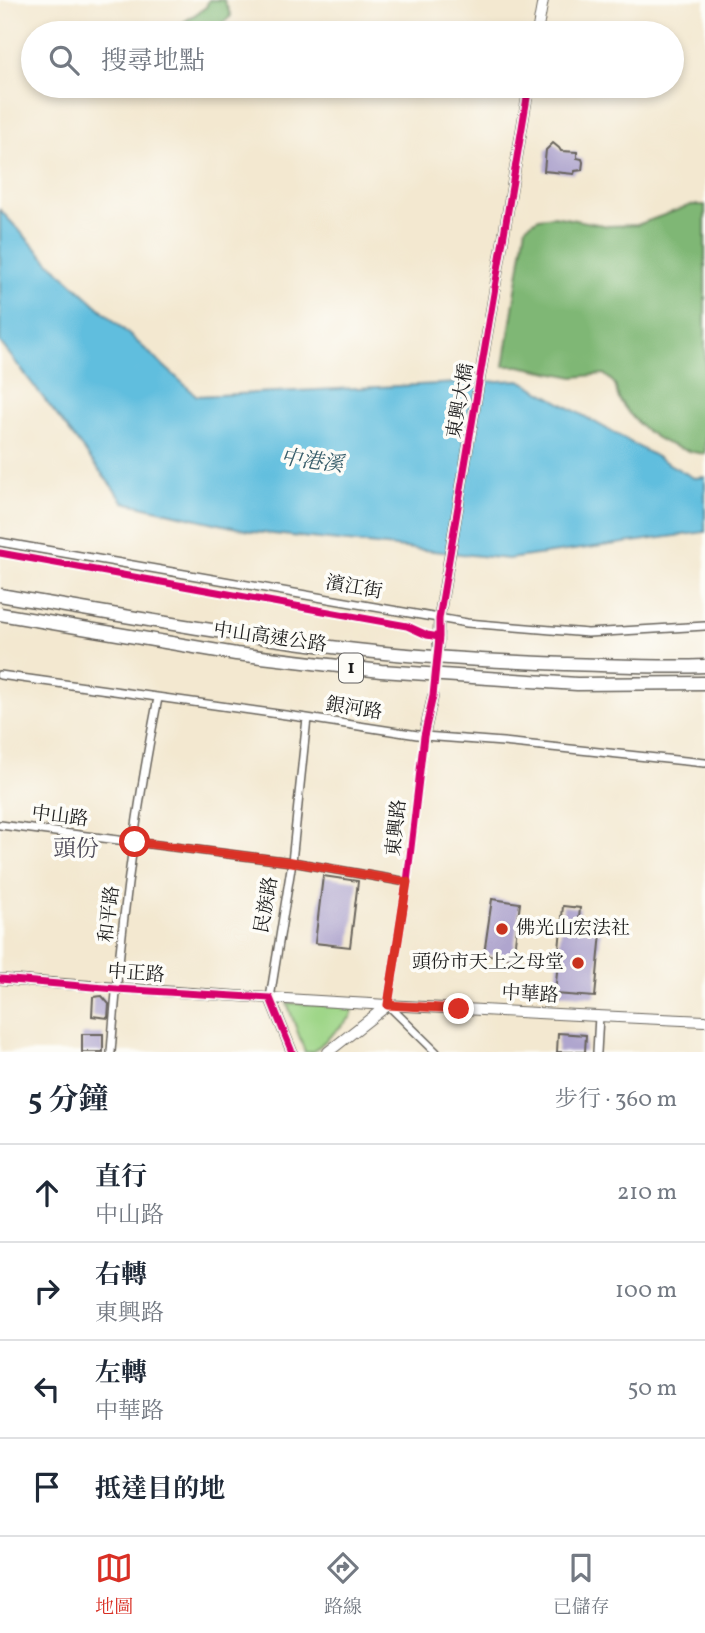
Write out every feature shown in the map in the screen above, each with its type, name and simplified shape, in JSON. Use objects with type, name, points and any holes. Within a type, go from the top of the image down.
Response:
[{"type":"highway","name":"中山高速公路","points":[[0,595],[256,637],[356,650],[525,662],[705,666]]},
{"type":"highway","name":"中山高速公路","points":[[0,614],[236,654],[381,671],[577,684],[705,683]]},
{"type":"street","points":[[539,21],[542,0]]},
{"type":"street","name":"東興大橋","points":[[438,647],[439,619],[527,98]]},
{"type":"street","name":"濱江街","points":[[0,542],[467,624],[588,633],[705,626]]},
{"type":"street","name":"銀河路","points":[[0,675],[424,736],[705,763]]},
{"type":"street","name":"東興路","points":[[388,1005],[407,882],[424,736],[433,696]]},
{"type":"street","name":"和平路","points":[[111,1052],[116,989],[135,842],[158,698]]},
{"type":"street","name":"民族路","points":[[270,998],[292,862],[307,718]]},
{"type":"street","name":"中山路","points":[[0,825],[292,862],[407,882]]},
{"type":"street","name":"中正路","points":[[0,979],[116,989],[388,1005]]},
{"type":"street","points":[[270,998],[292,1052]]},
{"type":"street","points":[[328,1052],[388,1005],[436,1052]]},
{"type":"street","name":"中華路","points":[[388,1005],[705,1021]]},
{"type":"street","points":[[597,1052],[599,1016]]},
{"type":"green space","points":[[209,0],[224,0],[231,16],[225,21],[185,21],[206,7]]},
{"type":"green space","points":[[691,205],[705,205],[705,454],[679,448],[646,431],[628,412],[619,399],[614,384],[604,374],[574,377],[519,366],[504,366],[526,226],[539,218],[554,216],[608,226],[637,225]]},
{"type":"green space","points":[[287,1003],[353,1006],[351,1017],[313,1052],[305,1052]]},
{"type":"water","name":"中港溪","points":[[0,210],[50,263],[197,396],[520,380],[694,478],[705,477],[705,532],[508,559],[254,532],[124,502],[0,342]]},
{"type":"building","points":[[553,143],[561,151],[577,152],[577,158],[583,162],[582,170],[575,171],[574,174],[544,171],[546,150]]},
{"type":"building","points":[[323,876],[358,881],[350,947],[315,943]]},
{"type":"building","name":"佛光山宏法社","points":[[492,899],[520,903],[513,959],[484,954]]},
{"type":"building","name":"頭份市天上之母堂","points":[[563,906],[580,908],[578,929],[601,932],[595,997],[555,994]]},
{"type":"building","points":[[102,996],[109,1004],[108,1018],[92,1016],[93,997]]},
{"type":"building","points":[[558,1033],[586,1035],[585,1052],[557,1052]]},
{"type":"building","points":[[82,1034],[103,1034],[103,1052],[82,1052]]},
{"type":"tunnel","points":[[433,696],[438,651]]},
{"type":"cycle path","points":[[388,1005],[407,882],[424,736],[433,696],[439,619],[527,98]]},
{"type":"cycle path","points":[[0,553],[407,626],[439,637]]},
{"type":"cycle path","points":[[0,979],[270,998],[292,1052]]},
{"type":"place","name":"佛光山宏法社","points":[[502,929]]},
{"type":"place","name":"頭份市天上之母堂","points":[[578,963]]},
{"type":"district","name":"頭份","points":[[76,850]]},
{"type":"route","points":[[135,842],[292,862],[407,882],[388,1005],[459,1009]]}]
